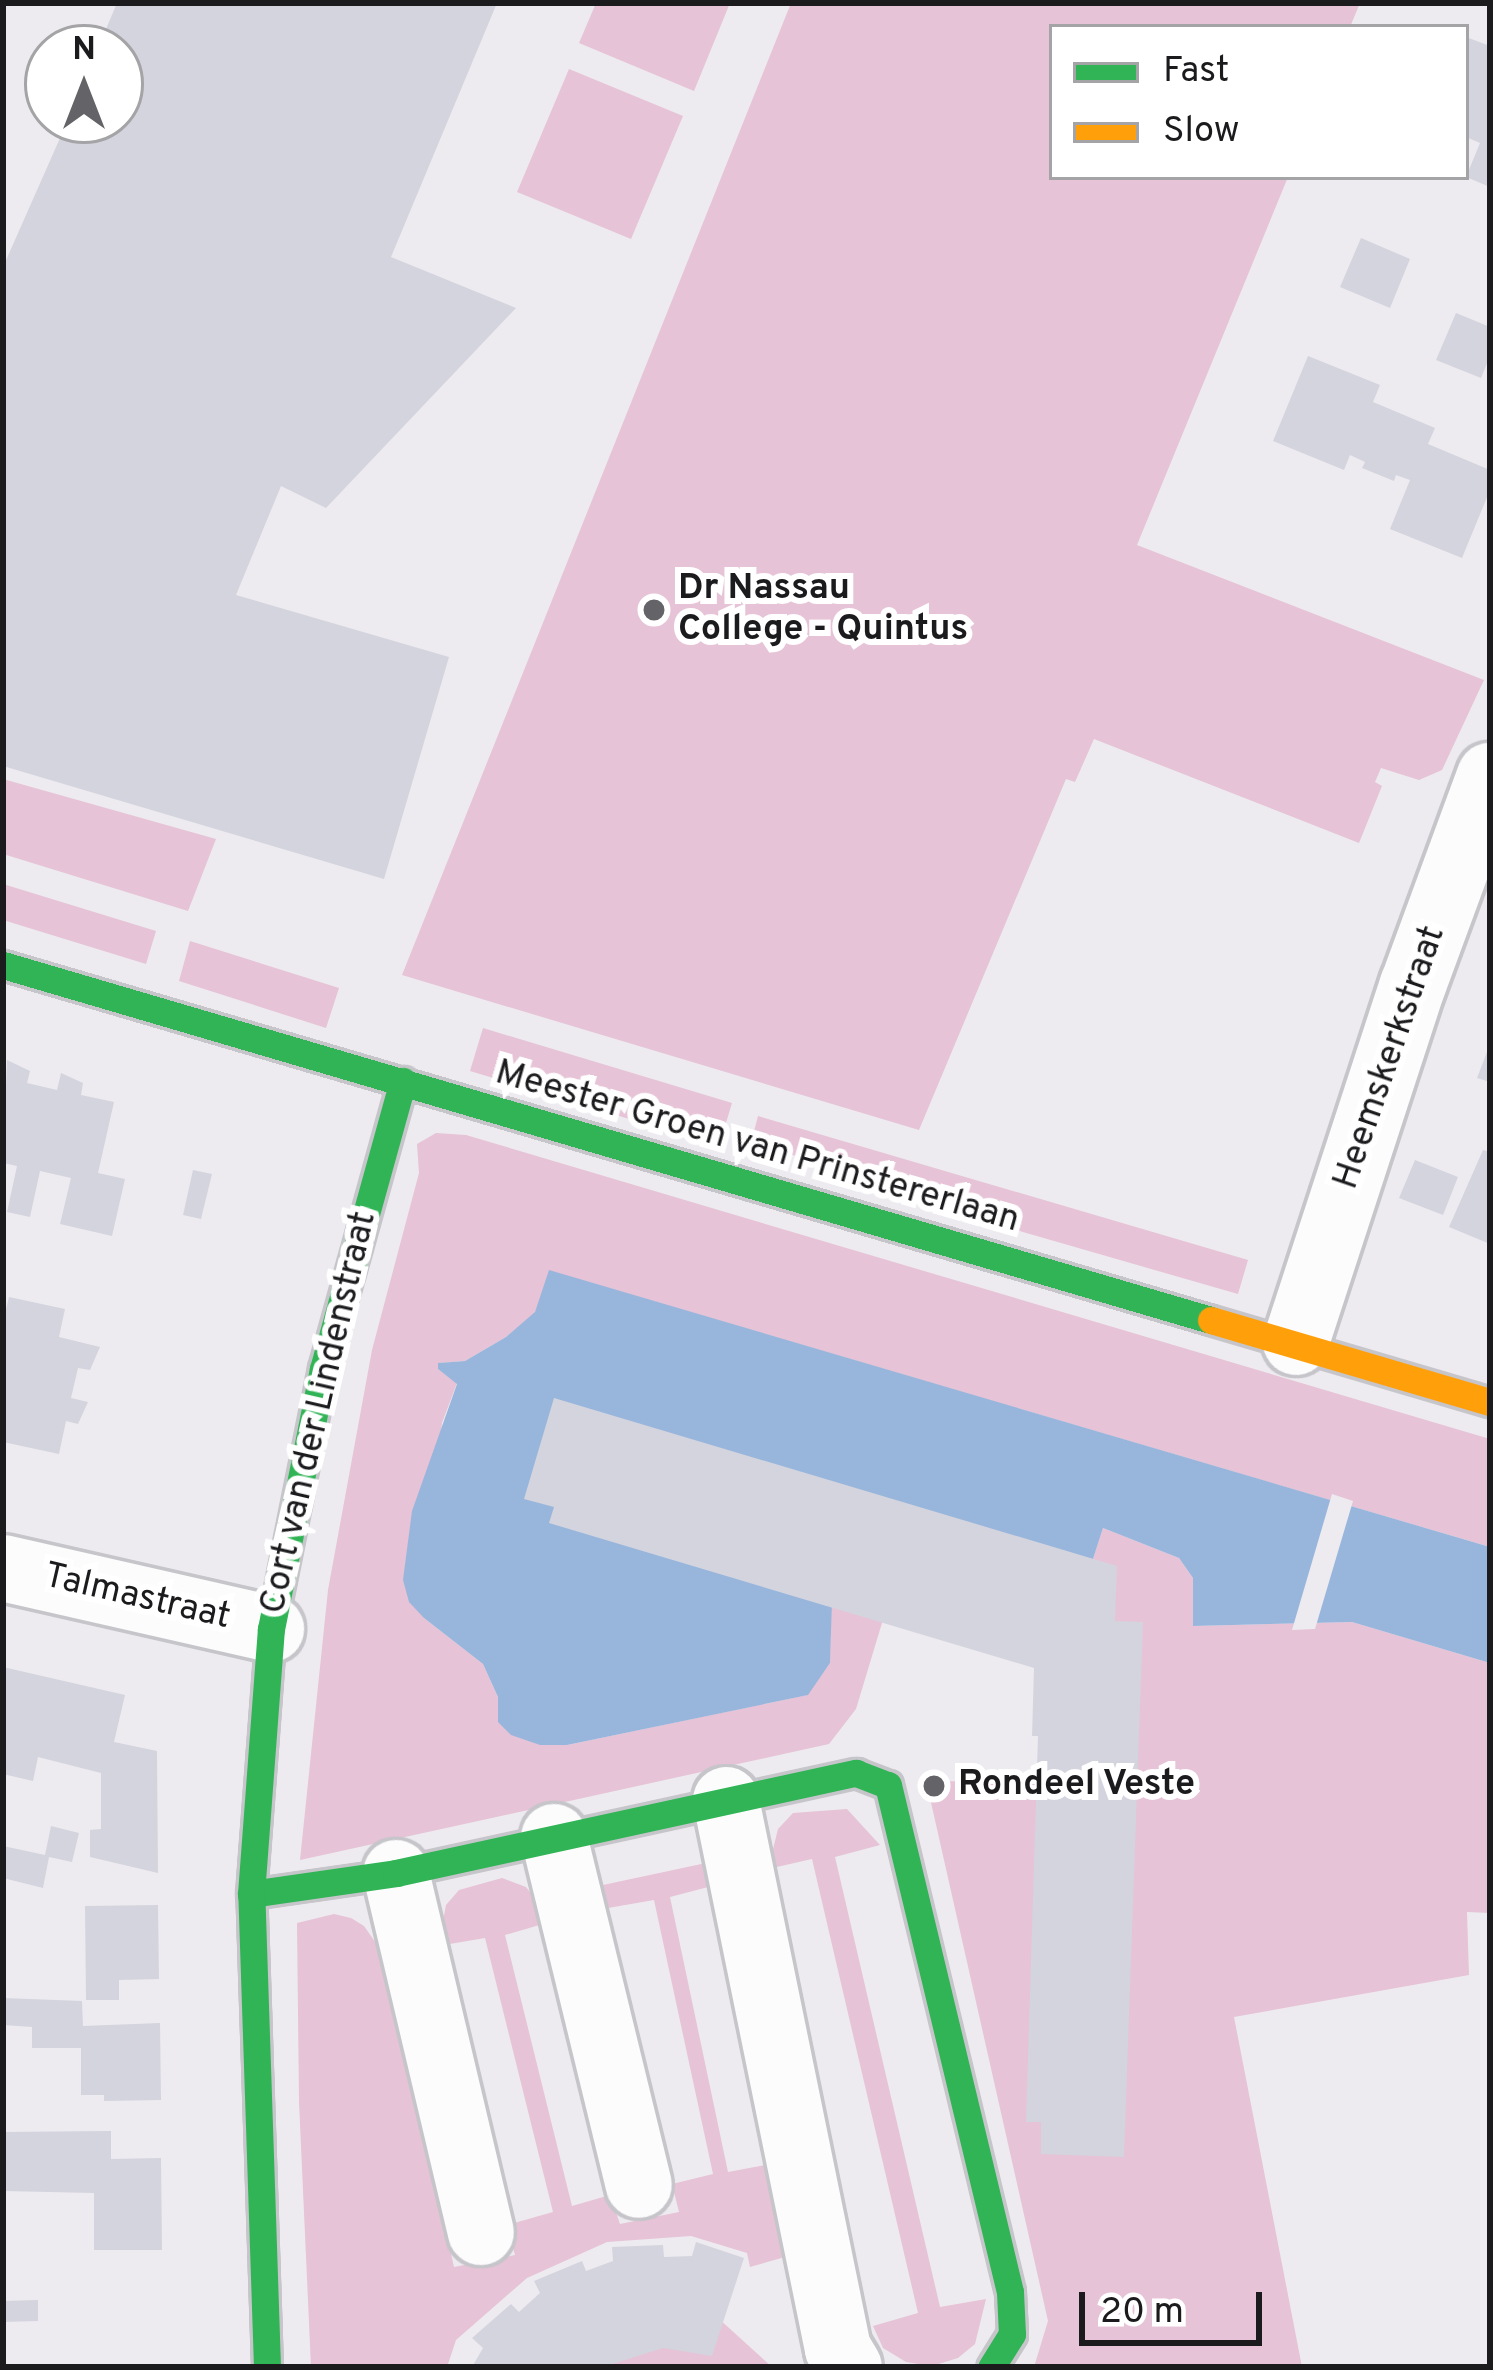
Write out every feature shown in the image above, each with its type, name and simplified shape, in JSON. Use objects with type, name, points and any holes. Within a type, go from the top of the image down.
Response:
[{"type":"street","name":"Heemskerkstraat","points":[[1296,1342],[1413,986],[1490,776]]},
{"type":"street","name":"Meester Groen van Prinstererlaan","points":[[3,965],[1490,1402]]},
{"type":"street","name":"Cort van der Lindenstraat","points":[[267,2367],[251,1894],[271,1629],[323,1369],[403,1081]]},
{"type":"street","name":"Talmastraat","points":[[3,1568],[271,1629]]},
{"type":"street","points":[[251,1894],[396,1873],[856,1773],[888,1785],[1010,2291],[1012,2334],[991,2367]]},
{"type":"street","points":[[726,1801],[838,2349],[849,2367]]},
{"type":"street","points":[[554,1838],[639,2185]]},
{"type":"street","points":[[396,1873],[481,2232]]},
{"type":"shaded area","points":[[596,3],[730,3],[694,91],[579,43]]},
{"type":"shaded area","points":[[791,3],[1360,3],[1351,24],[1049,24],[1049,180],[1287,180],[1137,545],[1484,680],[1442,770],[1419,780],[1381,768],[1375,782],[1382,786],[1359,843],[1094,739],[1075,782],[1066,779],[919,1130],[402,975]]},
{"type":"shaded area","points":[[569,69],[683,116],[631,239],[517,192]]},
{"type":"shaded area","points":[[3,779],[216,839],[188,911],[3,854]]},
{"type":"shaded area","points":[[3,884],[156,931],[146,964],[3,920]]},
{"type":"shaded area","points":[[190,941],[339,988],[326,1028],[179,981]]},
{"type":"shaded area","points":[[483,1028],[732,1103],[719,1146],[470,1071]]},
{"type":"shaded area","points":[[758,1116],[1248,1260],[1238,1294],[967,1216],[970,1206],[751,1143]]},
{"type":"shaded area","points":[[436,1133],[466,1135],[1490,1439],[1490,1547],[550,1271],[535,1313],[465,1361],[439,1363],[438,1369],[457,1383],[442,1423],[424,1618],[483,1664],[498,1697],[540,1745],[567,1745],[807,1695],[830,1663],[831,1600],[1090,1567],[1103,1528],[1179,1558],[1193,1578],[1194,1626],[1352,1622],[1490,1663],[1490,1913],[1467,1912],[1469,1975],[1234,2017],[1302,2367],[1034,2367],[1048,2321],[930,1798],[942,1781],[1053,1784],[1054,1661],[885,1613],[856,1709],[829,1744],[300,1860],[328,1590],[372,1350],[419,1173],[417,1144]]},
{"type":"shaded area","points":[[847,1809],[880,1845],[835,1857],[940,2307],[986,2299],[975,2344],[958,2358],[932,2366],[906,2362],[883,2348],[873,2326],[918,2313],[812,1859],[768,1869],[778,1829],[793,1813]]},
{"type":"shaded area","points":[[706,1863],[712,1886],[670,1897],[728,2172],[770,2164],[799,2253],[750,2267],[747,2253],[691,2236],[607,2242],[527,2278],[456,2340],[447,2367],[311,2367],[299,2102],[297,1923],[334,1914],[351,1918],[364,1926],[383,1953],[454,2267],[515,2255],[507,2225],[553,2212],[485,1938],[438,1946],[446,1905],[459,1890],[502,1878],[526,1887],[553,1921],[505,1935],[572,2206],[610,2195],[620,2224],[679,2212],[672,2184],[713,2174],[654,1900],[608,1908],[603,1885]]},
{"type":"shaded area","points":[[718,2318],[772,2367],[591,2367]]},
{"type":"water","points":[[549,1270],[1490,1547],[1490,1663],[1352,1622],[1193,1626],[1193,1578],[1179,1558],[1103,1528],[1090,1568],[832,1601],[830,1663],[808,1695],[567,1745],[540,1745],[511,1735],[498,1722],[498,1697],[483,1664],[424,1618],[409,1602],[403,1580],[412,1511],[457,1384],[438,1369],[438,1363],[465,1361],[506,1337],[535,1312]]},
{"type":"pier","points":[[1332,1494],[1353,1501],[1315,1629],[1292,1630]]},
{"type":"building","points":[[117,3],[497,3],[391,257],[516,308],[326,508],[281,486],[236,595],[449,657],[384,879],[3,766],[3,267],[57,144],[144,144],[144,24],[108,24]]},
{"type":"building","points":[[1469,38],[1490,46],[1490,187],[1469,178],[1480,143],[1469,138]]},
{"type":"building","points":[[1361,238],[1410,259],[1390,308],[1340,287]]},
{"type":"building","points":[[1456,313],[1490,327],[1490,356],[1481,378],[1436,360]]},
{"type":"building","points":[[1308,356],[1380,385],[1373,402],[1435,428],[1428,444],[1490,470],[1490,490],[1462,558],[1390,529],[1410,480],[1396,475],[1394,481],[1362,468],[1365,462],[1350,455],[1344,470],[1273,441]]},
{"type":"building","points":[[1490,1044],[1490,1082],[1477,1078]]},
{"type":"building","points":[[7,1060],[30,1071],[27,1083],[57,1090],[61,1073],[83,1083],[81,1095],[114,1102],[98,1173],[125,1179],[112,1236],[60,1224],[71,1178],[40,1171],[30,1217],[7,1212],[17,1166],[3,1163]]},
{"type":"building","points":[[1483,1150],[1490,1152],[1490,1244],[1449,1227]]},
{"type":"building","points":[[1415,1160],[1458,1177],[1443,1215],[1399,1198]]},
{"type":"building","points":[[193,1170],[212,1174],[201,1219],[183,1215]]},
{"type":"building","points":[[9,1297],[65,1309],[59,1337],[100,1347],[90,1370],[78,1368],[71,1398],[88,1402],[78,1424],[66,1421],[59,1454],[3,1442],[3,1321]]},
{"type":"building","points":[[554,1398],[1117,1566],[1115,1621],[1143,1622],[1124,2157],[1041,2154],[1041,2122],[1026,2122],[1038,1736],[1032,1736],[1034,1668],[549,1523],[554,1507],[524,1499]]},
{"type":"building","points":[[3,1667],[125,1695],[114,1742],[157,1751],[158,1873],[90,1857],[90,1830],[101,1829],[101,1773],[38,1757],[33,1781],[3,1774]]},
{"type":"building","points":[[51,1826],[79,1833],[72,1862],[49,1857],[43,1888],[3,1878],[3,1846],[45,1855]]},
{"type":"building","points":[[158,1905],[159,1979],[119,1980],[119,2000],[86,2000],[85,1906]]},
{"type":"building","points":[[3,1998],[82,2001],[83,2026],[160,2023],[161,2100],[104,2101],[104,2095],[81,2095],[81,2048],[32,2048],[32,2027],[3,2025]]},
{"type":"building","points":[[111,2131],[111,2159],[161,2158],[162,2250],[94,2250],[94,2193],[3,2191],[3,2132]]},
{"type":"building","points":[[696,2242],[744,2258],[712,2356],[663,2348],[603,2367],[472,2367],[483,2348],[472,2338],[511,2304],[519,2312],[540,2293],[534,2281],[582,2261],[586,2271],[613,2261],[612,2247],[663,2245],[664,2257],[692,2256]]},
{"type":"building","points":[[38,2300],[38,2321],[3,2322],[3,2301]]},
{"type":"traffic: fast","points":[[3,965],[1211,1320]]},
{"type":"traffic: fast","points":[[267,2367],[251,1894],[271,1629],[323,1369],[403,1081]]},
{"type":"traffic: fast","points":[[251,1894],[396,1873],[856,1773],[888,1785],[1010,2292],[1012,2334],[991,2367]]},
{"type":"traffic: slow","points":[[1211,1320],[1490,1402]]},
{"type":"place","name":"Dr Nassau College - Quintus","points":[[654,610]]},
{"type":"place","name":"Rondeel Veste","points":[[934,1786]]}]
